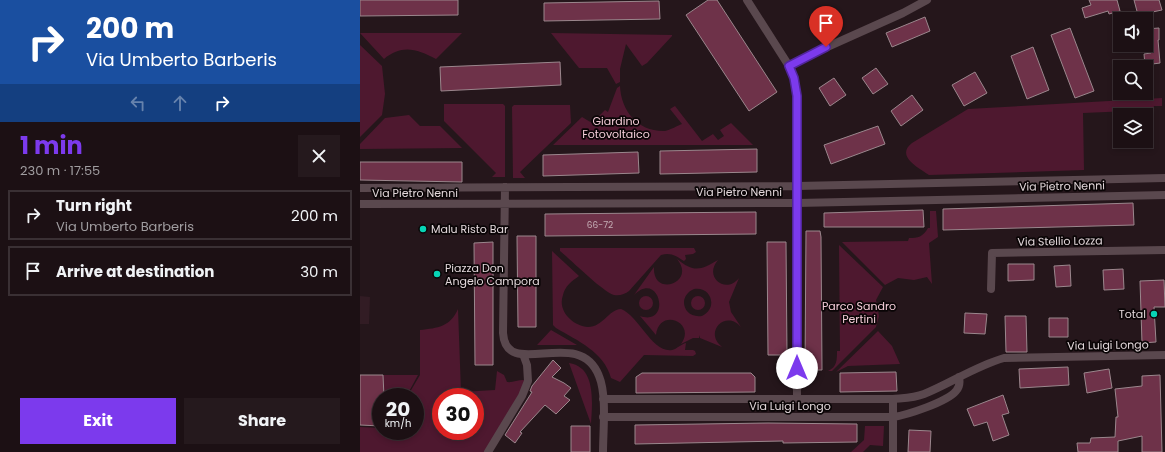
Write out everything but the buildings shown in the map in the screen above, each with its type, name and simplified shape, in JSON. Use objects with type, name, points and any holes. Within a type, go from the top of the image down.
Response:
[{"type":"street","points":[[748,0],[789,66],[794,78],[797,96],[798,400]]},
{"type":"street","points":[[789,66],[816,52],[903,13],[927,0]]},
{"type":"street","name":"Via Pietro Nenni","points":[[360,188],[797,186],[1165,178]]},
{"type":"street","points":[[505,187],[503,340],[510,351],[515,353],[568,352],[582,356],[595,367],[601,381],[603,399],[602,452]]},
{"type":"street","name":"Via Pietro Nenni","points":[[360,204],[797,203],[1165,194]]},
{"type":"street","name":"Via Stellio Lozza","points":[[991,289],[992,253],[1165,250]]},
{"type":"street","points":[[488,452],[522,396],[528,381],[527,365],[523,354]]},
{"type":"street","name":"Via Luigi Longo","points":[[603,399],[798,400],[911,398],[924,394],[987,364],[1011,357],[1165,355]]},
{"type":"street","name":"Via Luigi Longo","points":[[603,417],[902,416],[933,405],[947,398],[956,391],[960,383],[959,377]]},
{"type":"street","points":[[893,399],[893,452]]},
{"type":"shaded area","points":[[360,296],[370,297],[369,324],[360,324]]},
{"type":"green space","points":[[360,33],[462,33],[436,59],[416,51],[403,50],[397,51],[384,59]]},
{"type":"green space","name":"Giardino Fotovoltaico","points":[[551,33],[672,36],[647,63],[642,66],[626,44],[620,69],[620,82],[616,84],[607,68],[579,68]]},
{"type":"green space","points":[[360,45],[382,66],[385,94],[382,115],[360,137]]},
{"type":"green space","name":"Giardino Fotovoltaico","points":[[620,86],[621,95],[628,111],[639,124],[647,128],[665,131],[682,124],[670,109],[675,106],[702,141],[713,134],[718,140],[724,136],[720,130],[731,123],[753,145],[553,145],[582,117],[592,123],[605,110],[608,112],[617,88]]},
{"type":"green space","points":[[1162,98],[1162,106],[1154,106],[1153,110],[1153,108],[1113,108],[1113,112],[1083,113],[1084,170],[929,175],[907,157],[907,148],[912,143],[968,109],[1127,100],[1153,100],[1153,99]]},
{"type":"green space","points":[[444,104],[503,104],[505,106],[505,177],[492,177],[496,173],[444,121]]},
{"type":"green space","name":"Giardino Fotovoltaico","points":[[514,105],[570,105],[571,123],[520,172],[525,178],[513,178],[512,107]]},
{"type":"green space","points":[[409,115],[420,126],[440,126],[462,148],[360,149],[360,144],[385,118]]},
{"type":"green space","name":"Parco Sandro Pertini","points":[[930,211],[936,211],[938,237],[929,243],[932,284],[927,277],[914,280],[898,278],[885,285],[842,242],[908,241],[909,238],[918,237],[930,228]]},
{"type":"green space","name":"Parco Sandro Pertini","points":[[839,245],[883,287],[876,300],[879,316],[876,327],[832,371],[828,371],[835,365],[837,360],[837,351],[840,351]]},
{"type":"green space","points":[[560,248],[694,248],[696,252],[685,255],[686,259],[684,261],[671,254],[661,255],[629,291],[614,295],[595,282],[560,251]]},
{"type":"green space","points":[[552,251],[579,276],[567,286],[562,301],[564,312],[572,321],[582,326],[593,326],[602,322],[612,312],[621,309],[634,319],[658,346],[672,350],[686,343],[685,350],[693,350],[696,354],[693,356],[644,355],[620,382],[611,378],[603,361],[596,354],[553,325]]},
{"type":"green space","points":[[677,259],[693,268],[702,268],[718,260],[714,266],[713,272],[718,282],[728,285],[734,283],[739,278],[729,302],[731,312],[741,327],[735,322],[729,320],[723,321],[719,325],[716,329],[715,335],[717,341],[722,347],[700,338],[699,335],[699,338],[693,338],[681,344],[685,336],[684,329],[681,324],[676,321],[669,320],[663,322],[659,326],[656,335],[640,316],[650,317],[656,314],[659,307],[659,300],[656,293],[650,289],[643,289],[634,295],[654,267],[655,277],[660,282],[666,284],[672,284],[678,280],[682,275],[682,268]],"holes":[[[694,289],[700,289],[709,294],[711,304],[707,313],[702,316],[696,316],[687,311],[684,306],[684,301],[689,292]]]},
{"type":"green space","points":[[643,296],[649,296],[653,300],[653,306],[649,310],[643,310],[639,306],[639,300]]},
{"type":"green space","points":[[695,296],[701,296],[705,300],[705,306],[701,310],[695,310],[691,306],[691,300]]},
{"type":"green space","points":[[458,309],[461,388],[432,388],[432,440],[484,440],[484,391],[495,390],[497,371],[504,375],[507,382],[523,380],[528,381],[486,452],[360,452],[360,427],[372,428],[372,440],[424,440],[424,388],[412,388],[420,375],[420,330],[443,326],[451,320]]},
{"type":"green space","points":[[551,330],[577,345],[537,345]]},
{"type":"green space","name":"Parco Sandro Pertini","points":[[878,331],[892,346],[900,364],[848,366],[836,372]]},
{"type":"green space","points":[[569,363],[578,366],[589,379],[592,397],[591,424]]},
{"type":"green space","points":[[383,375],[418,375],[411,388],[384,388]]},
{"type":"green space","points":[[865,426],[884,426],[883,446],[870,445],[863,452],[851,452],[864,440]]},
{"type":"place","name":"Malu Risto Bar","points":[[423,229]]},
{"type":"place","name":"Piazza Don Angelo Campora","points":[[437,274]]},
{"type":"place","name":"Total","points":[[1154,314]]},
{"type":"route","points":[[797,368],[797,96],[794,78],[789,66],[826,47]]}]
